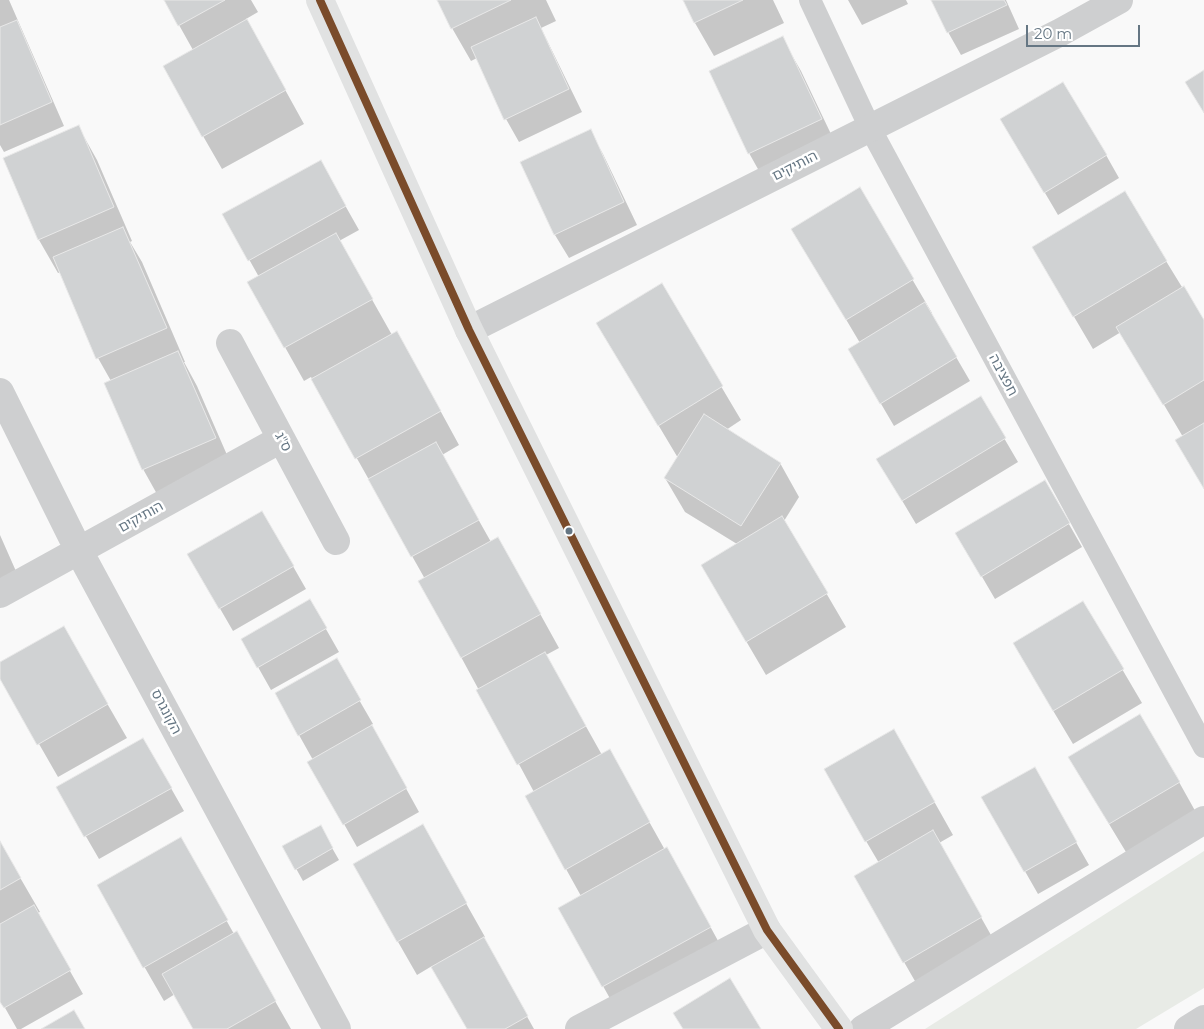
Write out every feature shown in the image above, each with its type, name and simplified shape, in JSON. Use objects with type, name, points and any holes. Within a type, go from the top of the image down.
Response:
[{"type":"street","points":[[320,0],[469,330],[767,930],[839,1029]]},
{"type":"street","name":"הותיקים","points":[[469,330],[1061,32],[1119,0]]},
{"type":"street","name":"ס\"ג","points":[[230,343],[336,540]]},
{"type":"street","name":"הקונגרס","points":[[0,392],[78,551],[337,1029]]},
{"type":"street","name":"הותיקים","points":[[0,594],[281,439]]},
{"type":"street","points":[[863,1029],[1204,820]]},
{"type":"street","points":[[580,1029],[767,930]]},
{"type":"street","points":[[1188,1029],[1204,1019]]},
{"type":"lane","name":"חפציבה","points":[[810,0],[870,128],[1204,747]]},
{"type":"shaded area","points":[[1204,851],[1204,988],[1136,1029],[925,1029]]},
{"type":"building","points":[[164,0],[225,0],[178,26]]},
{"type":"building","points":[[437,0],[511,0],[451,29]]},
{"type":"building","points":[[683,0],[743,0],[694,23]]},
{"type":"building","points":[[931,0],[1004,0],[1007,5],[947,33]]},
{"type":"building","points":[[536,17],[569,89],[504,120],[471,47]]},
{"type":"building","points":[[247,19],[286,90],[202,137],[163,66]]},
{"type":"building","points":[[17,20],[52,102],[0,125],[0,27]]},
{"type":"building","points":[[783,36],[822,119],[748,154],[709,71]]},
{"type":"building","points":[[1204,70],[1204,113],[1185,82]]},
{"type":"building","points":[[1063,82],[1107,155],[1044,193],[1000,119]]},
{"type":"building","points":[[79,125],[114,207],[38,240],[3,158]]},
{"type":"building","points":[[591,129],[624,202],[554,235],[520,162]]},
{"type":"building","points":[[321,160],[346,206],[248,261],[222,214]]},
{"type":"building","points":[[860,187],[914,279],[846,320],[791,229]]},
{"type":"building","points":[[1125,191],[1167,261],[1073,317],[1032,247]]},
{"type":"building","points":[[123,227],[167,328],[96,359],[53,257]]},
{"type":"building","points":[[336,233],[373,299],[284,348],[247,282]]},
{"type":"building","points":[[662,283],[723,386],[658,426],[596,323]]},
{"type":"building","points":[[1184,286],[1204,320],[1204,380],[1163,405],[1116,327]]},
{"type":"building","points":[[925,302],[957,357],[880,404],[848,349]]},
{"type":"building","points":[[397,331],[441,411],[355,459],[311,379]]},
{"type":"building","points":[[178,351],[216,438],[142,470],[104,383]]},
{"type":"building","points":[[981,396],[1006,438],[902,501],[876,459]]},
{"type":"building","points":[[704,414],[781,463],[741,526],[664,478]]},
{"type":"building","points":[[1204,423],[1204,489],[1175,440]]},
{"type":"building","points":[[436,442],[479,520],[411,557],[368,479]]},
{"type":"building","points":[[1045,480],[1070,523],[981,577],[955,533]]},
{"type":"building","points":[[262,511],[294,566],[219,609],[187,554]]},
{"type":"building","points":[[782,516],[828,593],[746,642],[701,565]]},
{"type":"building","points":[[498,537],[541,614],[461,658],[418,581]]},
{"type":"building","points":[[310,599],[327,628],[257,668],[241,639]]},
{"type":"building","points":[[1083,601],[1124,669],[1053,711],[1013,643]]},
{"type":"building","points":[[64,626],[108,704],[37,745],[0,679],[0,662]]},
{"type":"building","points":[[545,652],[586,726],[517,765],[476,690]]},
{"type":"building","points":[[337,658],[361,700],[298,736],[275,693]]},
{"type":"building","points":[[1140,714],[1180,782],[1109,824],[1068,757]]},
{"type":"building","points":[[372,725],[407,788],[343,825],[307,762]]},
{"type":"building","points":[[894,729],[935,802],[865,842],[824,769]]},
{"type":"building","points":[[143,738],[172,788],[84,837],[56,787]]},
{"type":"building","points":[[610,749],[650,822],[565,870],[525,796]]},
{"type":"building","points":[[1035,767],[1077,842],[1024,872],[981,797]]},
{"type":"building","points":[[423,824],[467,903],[397,942],[353,864]]},
{"type":"building","points":[[321,825],[333,848],[295,870],[282,846]]},
{"type":"building","points":[[933,830],[982,917],[903,963],[854,876]]},
{"type":"building","points":[[181,837],[228,920],[143,968],[97,885]]},
{"type":"building","points":[[0,841],[21,878],[0,890]]},
{"type":"building","points":[[667,847],[711,927],[602,987],[558,908]]},
{"type":"building","points":[[34,905],[71,970],[4,1008],[0,1002],[0,924]]},
{"type":"building","points":[[237,931],[276,1001],[227,1029],[193,1029],[162,974]]},
{"type":"building","points":[[484,937],[528,1016],[505,1029],[467,1029],[431,967]]},
{"type":"building","points":[[730,978],[761,1029],[683,1029],[673,1013]]},
{"type":"building","points":[[74,1010],[85,1029],[41,1029]]},
{"type":"transit line","points":[[320,0],[469,330],[767,930],[839,1029]]}]
